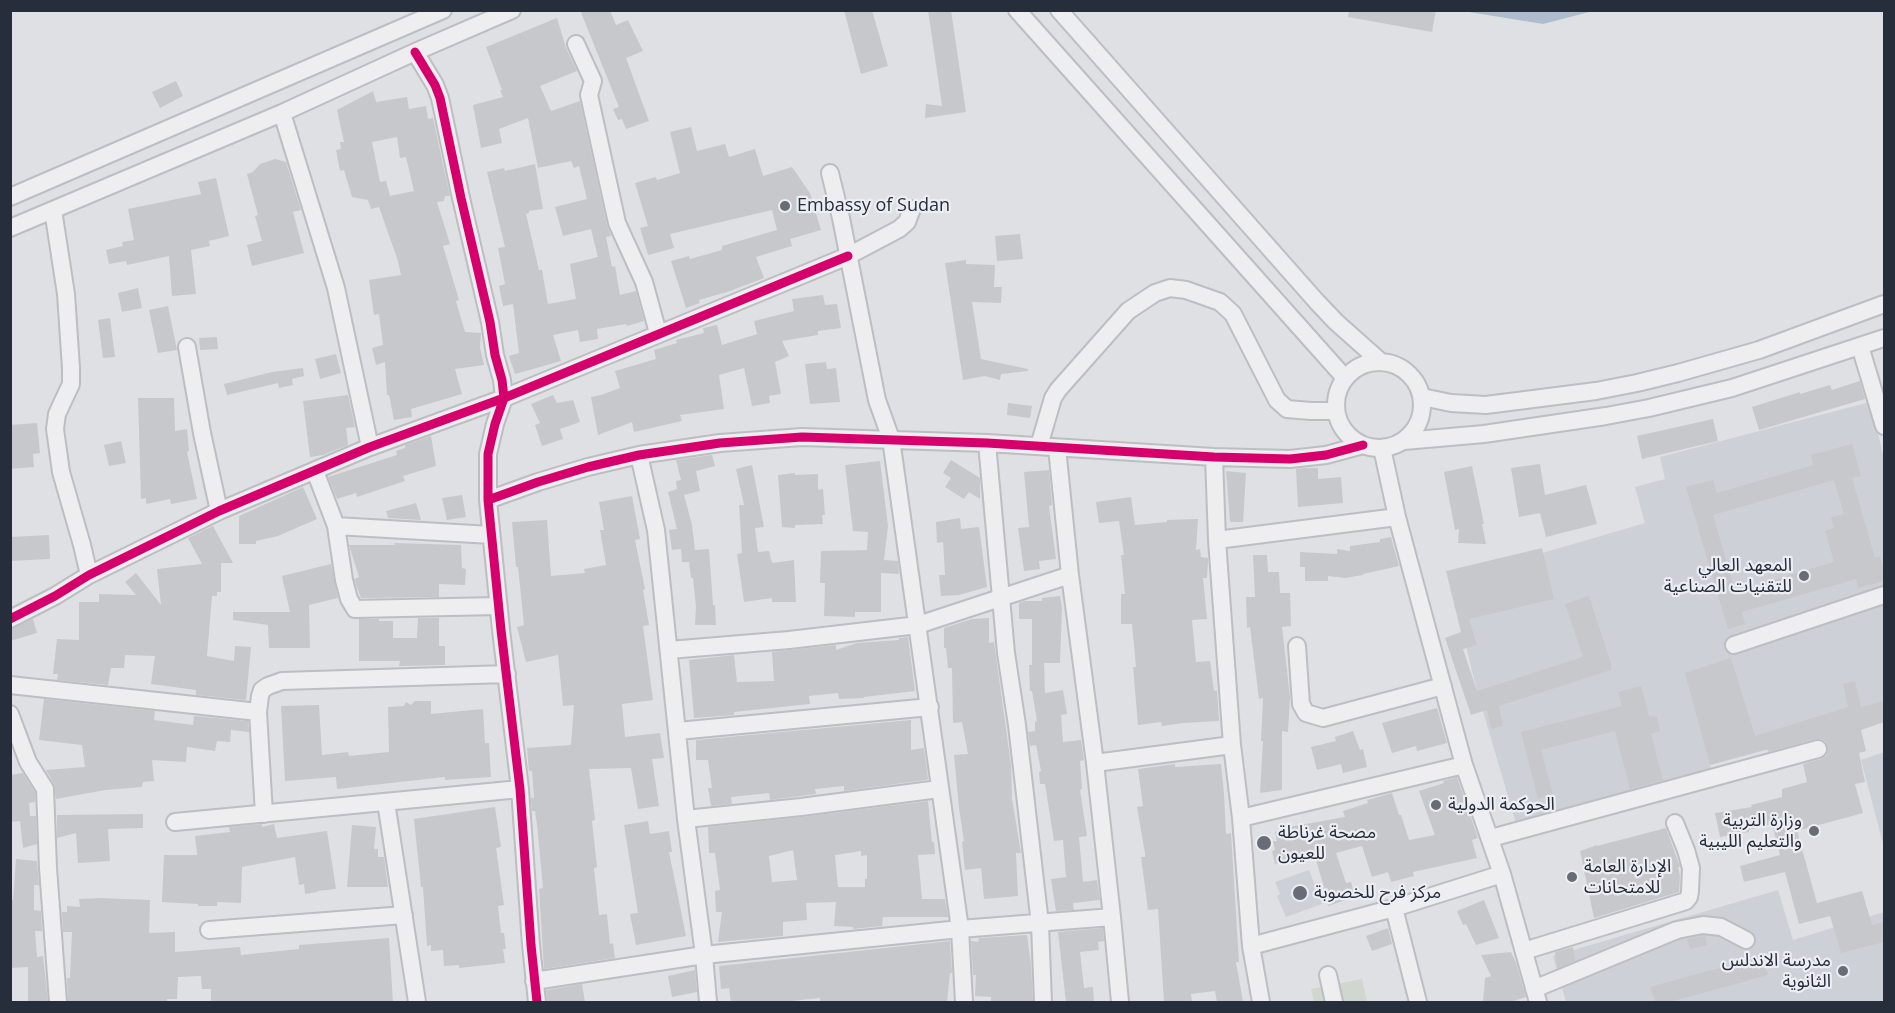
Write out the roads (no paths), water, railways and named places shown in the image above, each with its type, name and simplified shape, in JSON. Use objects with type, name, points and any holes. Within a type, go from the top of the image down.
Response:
[{"type":"street","points":[[10,197],[443,10]]},
{"type":"street","points":[[10,228],[282,112],[512,10]]},
{"type":"street","points":[[1017,10],[1345,378]]},
{"type":"street","points":[[1059,10],[1317,302],[1350,336],[1381,362]]},
{"type":"street","points":[[576,44],[593,81],[589,95],[617,223],[644,282],[658,333]]},
{"type":"street","points":[[415,52],[435,85],[440,98],[502,380],[504,398],[488,454],[488,500],[520,789],[537,1002]]},
{"type":"street","points":[[282,112],[336,288],[370,447]]},
{"type":"street","points":[[830,173],[877,400],[891,439],[960,929],[964,1002]]},
{"type":"street","points":[[10,619],[55,596],[89,575],[219,511],[370,447],[504,398],[848,256],[899,229],[907,222],[912,209]]},
{"type":"street","points":[[53,210],[66,294],[71,368],[71,384],[57,414],[55,429],[61,472],[89,575]]},
{"type":"street","points":[[1039,446],[1053,398],[1058,390],[1128,311],[1155,294],[1170,288],[1186,290],[1220,302],[1233,314],[1277,400],[1287,409],[1336,411]]},
{"type":"street","points":[[1422,397],[1451,403],[1486,405],[1596,391],[1637,383],[1719,363],[1799,337],[1884,304]]},
{"type":"street","points":[[1404,441],[1421,417],[1422,397],[1412,376],[1403,368],[1392,363],[1367,363],[1355,369],[1345,378],[1339,388],[1336,411],[1341,425],[1350,437],[1363,445],[1382,448],[1404,441],[1484,434],[1649,408],[1732,388],[1884,338]]},
{"type":"street","points":[[1860,346],[1884,426]]},
{"type":"street","points":[[187,347],[219,511]]},
{"type":"street","points":[[488,500],[568,473],[639,455],[732,442],[802,437],[987,443],[1214,457],[1308,458],[1363,445]]},
{"type":"street","points":[[987,443],[1001,598],[1040,924],[1043,1002]]},
{"type":"street","points":[[1057,448],[1070,574],[1095,763],[1120,1002]]},
{"type":"street","points":[[1382,448],[1397,517],[1464,765],[1491,838],[1536,996],[1677,930],[1703,925],[1721,927],[1746,940]]},
{"type":"street","points":[[639,455],[656,530],[686,819],[708,1002]]},
{"type":"street","points":[[1214,457],[1217,540],[1232,745],[1241,818],[1251,946],[1261,1002]]},
{"type":"street","points":[[315,471],[336,526],[344,580],[354,609],[498,606]]},
{"type":"street","points":[[1217,540],[1397,517]]},
{"type":"street","points":[[336,526],[491,535]]},
{"type":"street","points":[[669,650],[789,640],[918,625],[1070,574]]},
{"type":"street","points":[[1734,645],[1884,595]]},
{"type":"street","points":[[1297,646],[1301,704],[1306,713],[1323,718],[1443,686]]},
{"type":"street","points":[[264,814],[258,711],[262,690],[268,686],[282,681],[507,674]]},
{"type":"street","points":[[10,684],[258,711]]},
{"type":"street","points":[[678,731],[930,707]]},
{"type":"street","points":[[10,714],[28,762],[45,789],[48,868],[58,1002]]},
{"type":"street","points":[[1095,763],[1232,745]]},
{"type":"street","points":[[1491,838],[1818,749]]},
{"type":"street","points":[[1241,818],[1464,765]]},
{"type":"street","points":[[175,822],[520,789]]},
{"type":"street","points":[[686,819],[939,789]]},
{"type":"street","points":[[386,802],[417,1002]]},
{"type":"street","points":[[1524,951],[1686,901],[1690,891],[1691,868],[1675,823]]},
{"type":"street","points":[[1251,946],[1394,908],[1502,874]]},
{"type":"street","points":[[1394,908],[1418,1002]]},
{"type":"street","points":[[210,930],[404,915]]},
{"type":"street","points":[[534,981],[704,955],[960,929],[1112,918]]},
{"type":"street","points":[[1328,975],[1334,1002]]},
{"type":"water","points":[[1463,11],[1593,11],[1543,24]]},
{"type":"place","name":"Embassy of Sudan","points":[[785,206]]},
{"type":"place","name":"المعهد العالي للتقنيات الصناعية","points":[[1804,576]]},
{"type":"place","name":"الحوكمة الدولية","points":[[1436,805]]},
{"type":"place","name":"وزارة التربية والتعليم الليبية","points":[[1814,831]]},
{"type":"place","name":"مصحة غرناطة للعيون","points":[[1264,843]]},
{"type":"place","name":"الإدارة العامة للامتحانات","points":[[1572,877]]},
{"type":"place","name":"مركز فرح للخصوبة","points":[[1300,893]]},
{"type":"place","name":"مدرسة الاندلس الثانوية","points":[[1843,971]]}]
